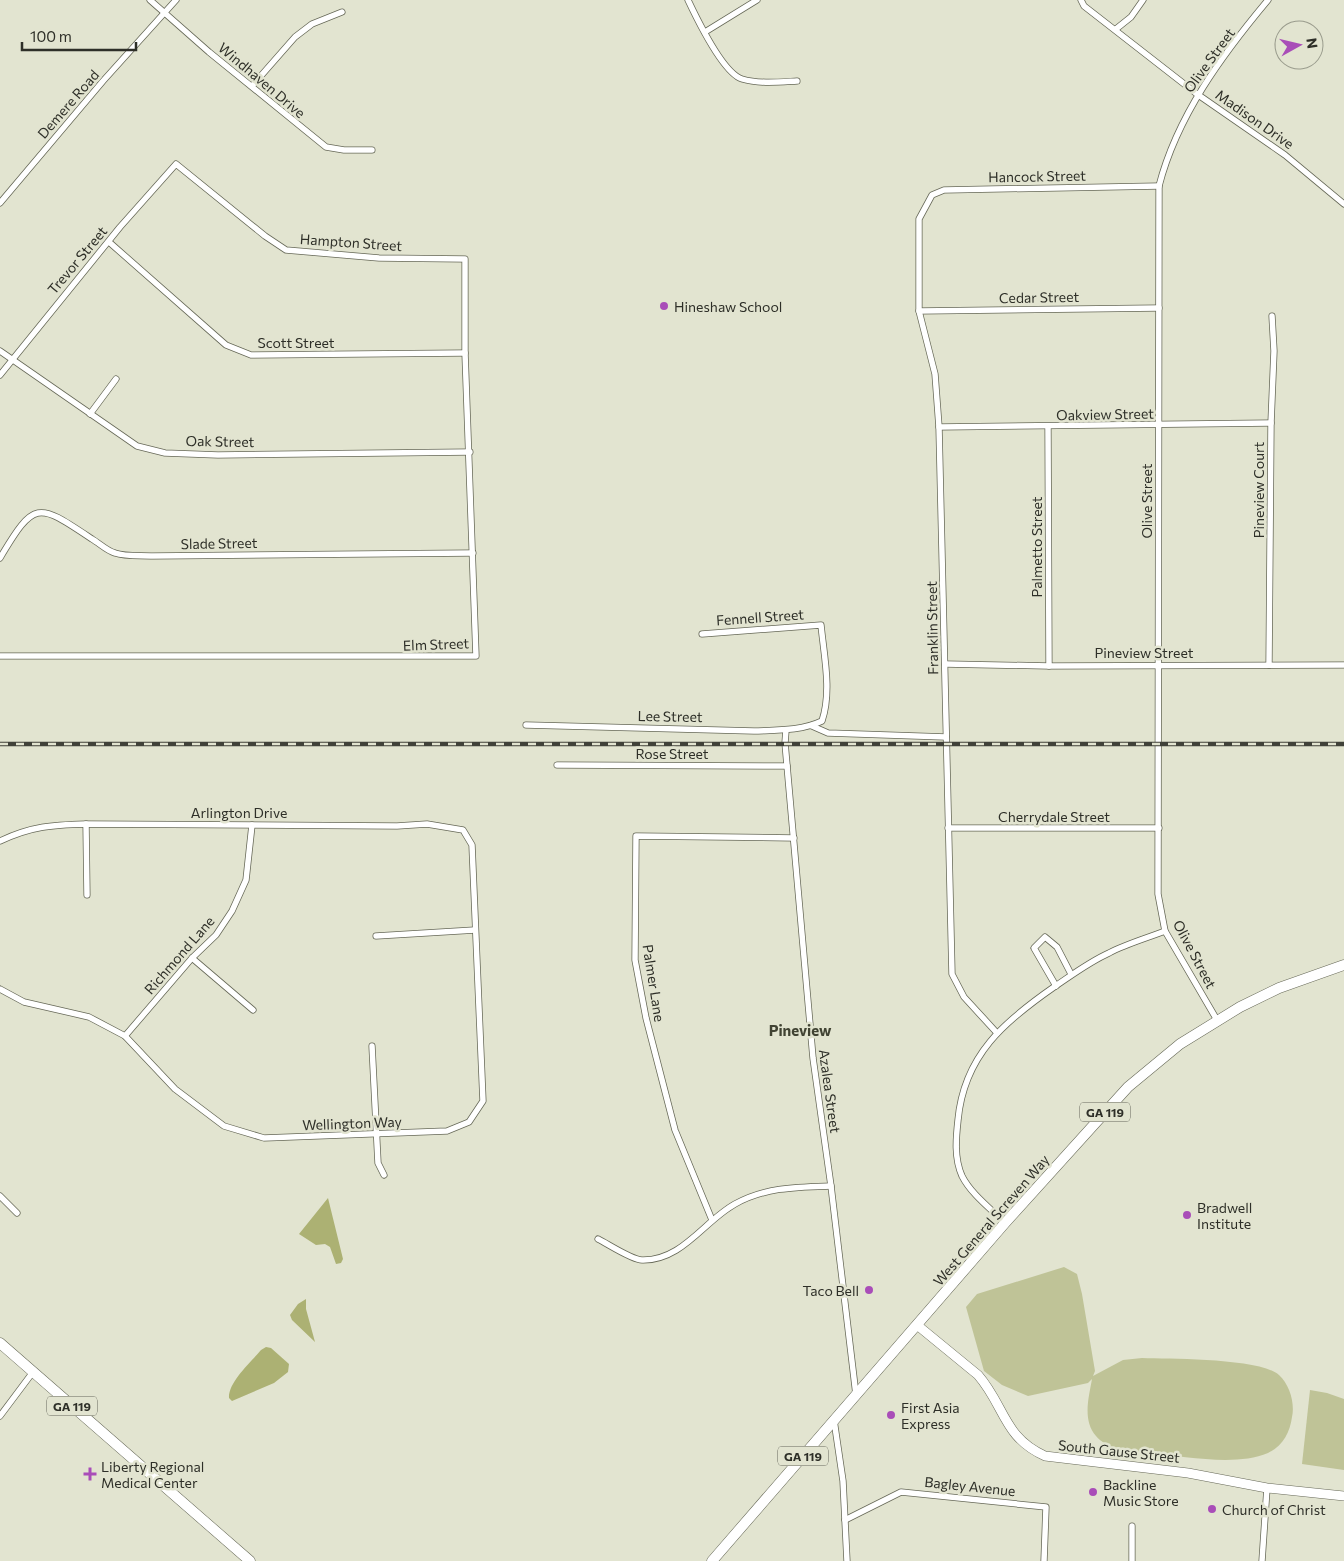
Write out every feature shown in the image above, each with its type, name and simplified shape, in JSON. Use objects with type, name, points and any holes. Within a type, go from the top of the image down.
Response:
[{"type":"main road","name":"West General Screven Way","points":[[712,1561],[1005,1223],[1128,1087],[1173,1049],[1217,1020],[1279,988],[1344,965]]},
{"type":"main road","name":"GA 119","points":[[0,1343],[250,1561]]},
{"type":"street","name":"Windhaven Drive","points":[[150,0],[306,132],[326,146],[344,150],[372,150]]},
{"type":"street","name":"Demere Road","points":[[0,204],[104,81],[176,0]]},
{"type":"street","points":[[688,0],[721,60],[733,74],[741,78],[762,82],[797,81]]},
{"type":"street","points":[[705,32],[757,0]]},
{"type":"street","name":"Madison Drive","points":[[1080,0],[1084,6],[1116,29],[1197,94],[1285,155],[1344,204]]},
{"type":"street","points":[[1116,29],[1131,17],[1143,0]]},
{"type":"street","name":"Olive Street","points":[[1217,1020],[1165,931],[1158,894],[1160,828],[1159,186],[1166,157],[1197,94],[1268,0]]},
{"type":"street","points":[[252,86],[295,37],[312,24],[342,12]]},
{"type":"street","name":"Trevor Street","points":[[0,375],[176,164]]},
{"type":"street","name":"Hampton Street","points":[[176,164],[264,236],[286,250],[379,258],[465,259]]},
{"type":"street","name":"Hancock Street","points":[[924,209],[932,195],[944,190],[1159,186]]},
{"type":"street","name":"Franklin Street","points":[[924,209],[919,219],[919,311],[935,374],[939,427],[952,974],[964,997],[997,1033]]},
{"type":"street","name":"Scott Street","points":[[109,242],[226,344],[251,355],[465,353]]},
{"type":"street","name":"Elm Street","points":[[0,656],[476,656],[474,553],[465,353],[465,259]]},
{"type":"street","name":"Cedar Street","points":[[919,311],[1160,308]]},
{"type":"street","name":"Pineview Court","points":[[1269,665],[1271,423],[1274,351],[1272,316]]},
{"type":"street","name":"Oak Street","points":[[0,351],[137,446],[165,453],[218,455],[470,452]]},
{"type":"street","points":[[90,414],[116,379]]},
{"type":"street","name":"Oakview Street","points":[[939,427],[1271,423]]},
{"type":"street","name":"Palmetto Street","points":[[1048,427],[1049,666]]},
{"type":"street","name":"Slade Street","points":[[0,558],[13,536],[31,515],[40,511],[54,514],[115,553],[153,556],[474,553]]},
{"type":"street","name":"Fennell Street","points":[[702,634],[821,625],[826,678],[826,708],[822,721],[812,726]]},
{"type":"street","name":"Pineview Street","points":[[945,664],[1049,666],[1344,665]]},
{"type":"street","name":"Lee Street","points":[[526,725],[786,730],[812,726],[828,733],[946,737]]},
{"type":"street","name":"Azalea Street","points":[[786,730],[787,766],[813,1058],[831,1186],[856,1396]]},
{"type":"street","name":"Rose Street","points":[[557,765],[787,766]]},
{"type":"street","points":[[86,824],[87,895]]},
{"type":"street","name":"Arlington Drive","points":[[0,841],[45,825],[397,826],[427,824],[463,830],[472,845]]},
{"type":"street","name":"Richmond Lane","points":[[125,1036],[192,958],[216,935],[239,896],[249,864],[252,825]]},
{"type":"street","name":"Cherrydale Street","points":[[948,828],[1160,828]]},
{"type":"street","name":"Palmer Lane","points":[[712,1220],[675,1130],[646,1018],[635,960],[636,836],[794,838]]},
{"type":"street","name":"Wellington Way","points":[[0,989],[24,1002],[89,1017],[125,1036],[175,1089],[224,1126],[264,1138],[447,1131],[469,1122],[483,1101],[480,992],[475,930],[472,845]]},
{"type":"street","points":[[376,936],[475,930]]},
{"type":"street","points":[[1005,1223],[967,1184],[959,1167],[956,1148],[959,1110],[965,1085],[975,1064],[997,1033],[1029,1003],[1071,974],[1110,952],[1165,931]]},
{"type":"street","points":[[1056,986],[1034,948],[1045,937],[1057,947],[1071,974]]},
{"type":"street","points":[[192,958],[253,1010]]},
{"type":"street","points":[[372,1046],[378,1162],[384,1175]]},
{"type":"street","points":[[598,1239],[641,1260],[664,1256],[678,1249],[734,1204],[753,1195],[783,1189],[831,1186]]},
{"type":"street","points":[[0,1196],[17,1213]]},
{"type":"street","name":"South Gause Street","points":[[917,1325],[978,1376],[987,1386],[1012,1432],[1020,1442],[1037,1453],[1054,1458],[1177,1471],[1267,1488],[1344,1496]]},
{"type":"street","points":[[0,1416],[33,1372]]},
{"type":"street","points":[[834,1420],[843,1481],[847,1561]]},
{"type":"street","points":[[1262,1561],[1267,1488]]},
{"type":"street","name":"Bagley Avenue","points":[[845,1520],[901,1492],[1046,1507],[1044,1561]]},
{"type":"street","points":[[1132,1526],[1132,1561]]},
{"type":"shaded area","points":[[328,1198],[343,1259],[341,1263],[336,1264],[330,1247],[325,1244],[316,1245],[299,1234]]},
{"type":"shaded area","points":[[1064,1267],[1077,1274],[1095,1371],[1093,1376],[1123,1360],[1142,1358],[1214,1360],[1254,1365],[1269,1369],[1283,1379],[1289,1389],[1292,1401],[1291,1423],[1278,1447],[1268,1453],[1255,1457],[1225,1460],[1115,1450],[1098,1438],[1089,1423],[1088,1401],[1092,1379],[1088,1383],[1028,1396],[1002,1385],[984,1371],[966,1307],[977,1294]]},
{"type":"shaded area","points":[[306,1299],[306,1309],[315,1342],[292,1320],[290,1315],[298,1304]]},
{"type":"shaded area","points":[[266,1347],[271,1348],[289,1364],[288,1372],[274,1383],[232,1401],[229,1398],[232,1385],[246,1366]]},
{"type":"shaded area","points":[[1310,1390],[1344,1399],[1344,1470],[1302,1464]]},
{"type":"railway","points":[[0,744],[1344,744]]},
{"type":"place","name":"Hineshaw School","points":[[664,306]]},
{"type":"place","name":"Bradwell Institute","points":[[1187,1215]]},
{"type":"place","name":"Taco Bell","points":[[869,1290]]},
{"type":"place","name":"First Asia Express","points":[[891,1415]]},
{"type":"place","name":"Liberty Regional Medical Center","points":[[90,1474]]},
{"type":"place","name":"Backline Music Store","points":[[1093,1492]]},
{"type":"place","name":"Church of Christ","points":[[1212,1509]]},
{"type":"district","name":"Pineview","points":[[800,1030]]}]
